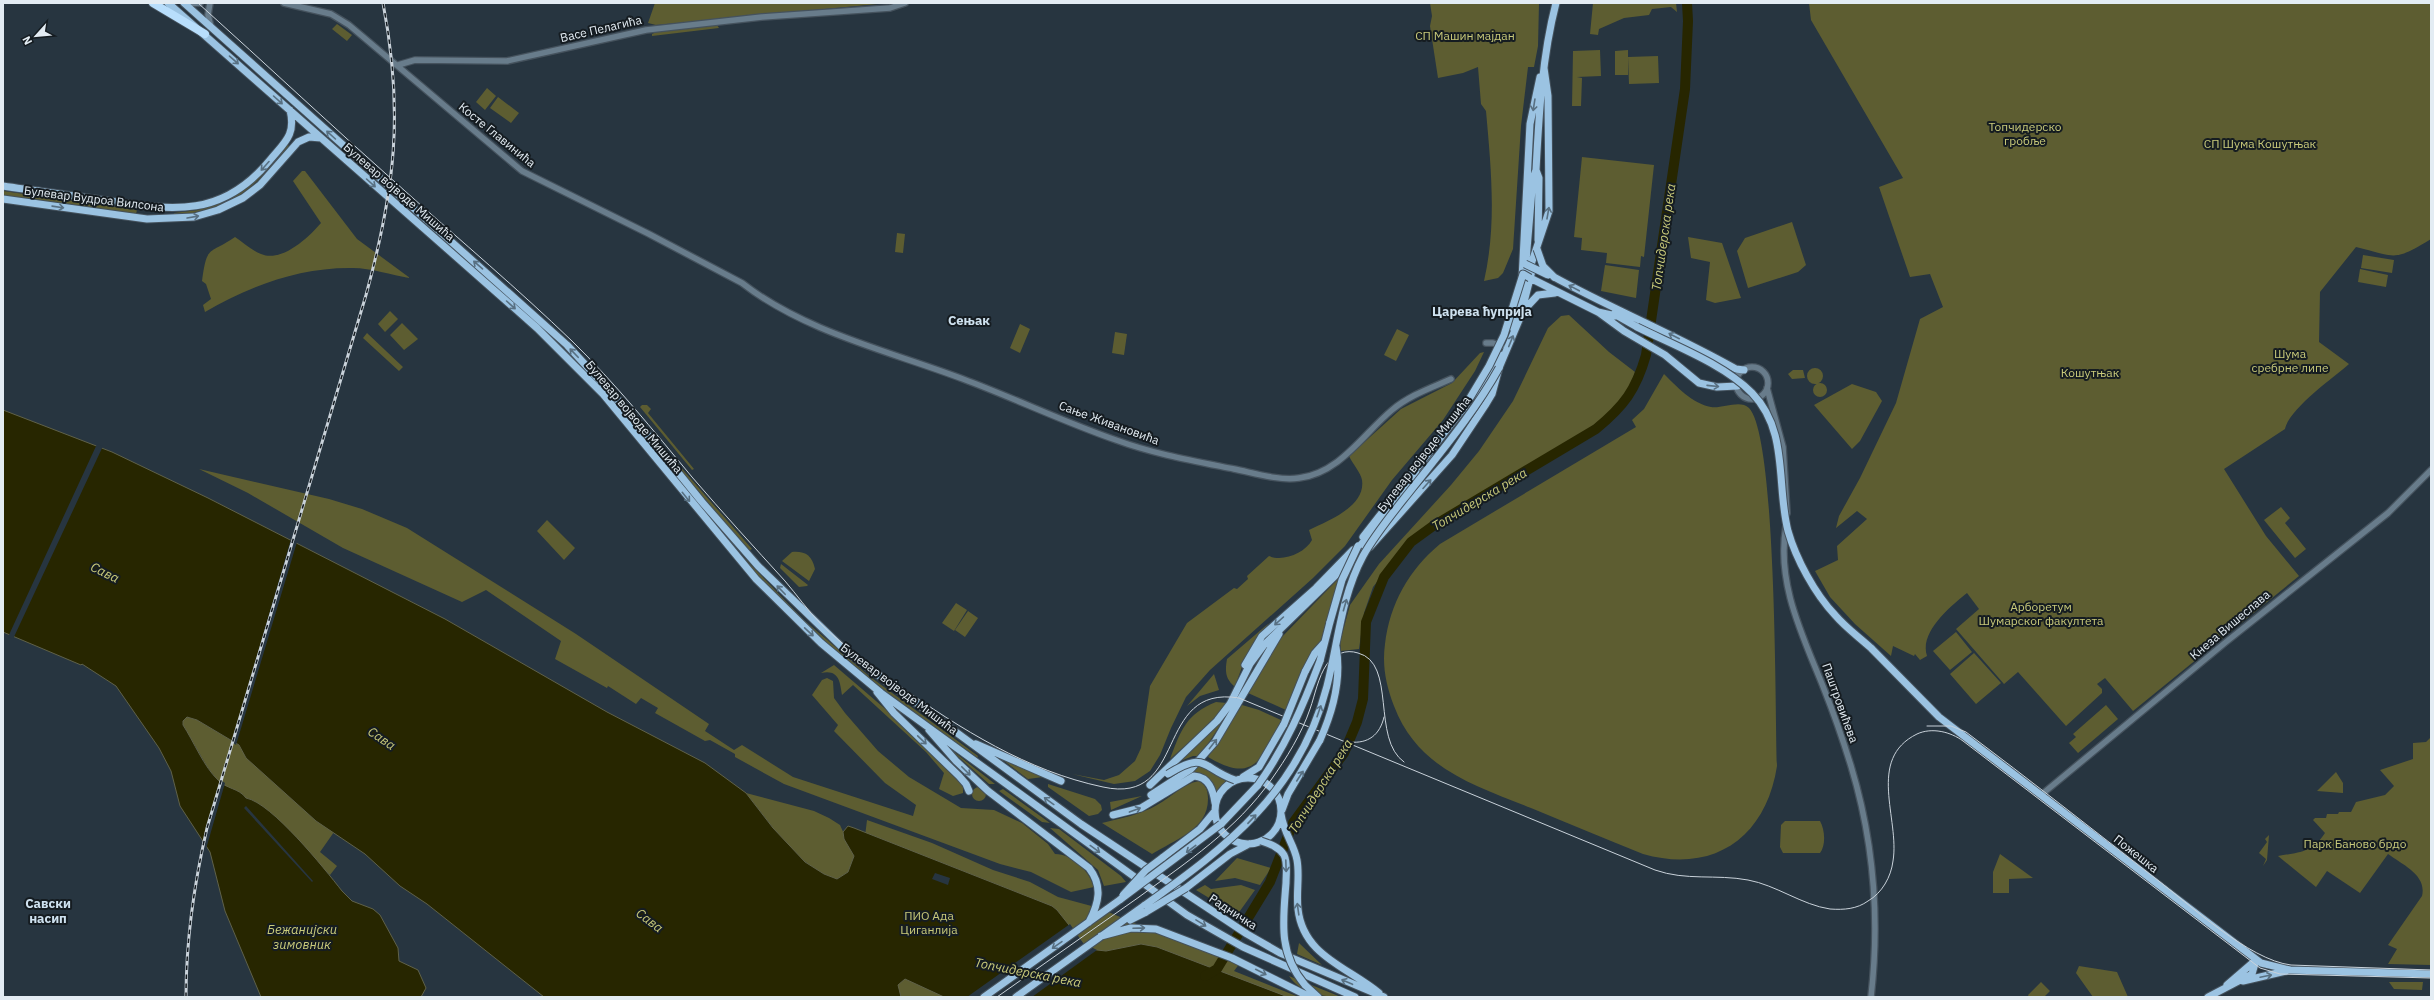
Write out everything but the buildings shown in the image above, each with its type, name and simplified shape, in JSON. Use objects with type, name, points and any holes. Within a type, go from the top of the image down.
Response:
[{"type":"highway","points":[[153,3],[205,34]]},
{"type":"main road","name":"Булевар војводе Мишића","points":[[168,3],[485,281],[553,344],[609,402],[708,524],[756,580],[821,643],[872,686],[1064,826]]},
{"type":"main road","name":"Булевар војводе Мишића","points":[[184,3],[567,345],[629,412],[740,546],[822,630],[859,662],[1081,824]]},
{"type":"main road","name":"Булевар војводе Мишића","points":[[984,997],[1197,844],[1234,812],[1266,774],[1289,738],[1326,641],[1342,580],[1358,546],[1381,512],[1454,420],[1481,381],[1504,335],[1525,264],[1530,232],[1533,178],[1536,170],[1544,68],[1556,3]]},
{"type":"main road","points":[[1522,289],[1530,124],[1536,91],[1544,68]]},
{"type":"main road","points":[[1502,346],[1543,233],[1550,205],[1547,78],[1544,68]]},
{"type":"main road","name":"Булевар Вудроа Вилсона","points":[[3,186],[153,208],[188,208],[208,204],[240,188],[267,165],[292,132],[293,122],[290,110]]},
{"type":"main road","name":"Булевар Вудроа Вилсона","points":[[3,199],[147,219],[194,217],[226,207],[252,192],[298,142],[309,137],[321,138]]},
{"type":"main road","name":"Булевар војводе Мишића","points":[[1119,924],[1201,865],[1235,837],[1276,791],[1304,747],[1325,693],[1335,643],[1350,589],[1368,548],[1392,514],[1465,421],[1499,368],[1521,313],[1537,248],[1539,178],[1536,170]]},
{"type":"main road","points":[[1537,248],[1543,266],[1554,277]]},
{"type":"main road","points":[[1525,264],[1554,277],[1600,303],[1646,322],[1736,369],[1744,370]]},
{"type":"main road","points":[[1522,274],[1557,293],[1598,312],[1616,316]]},
{"type":"main road","points":[[1521,313],[1538,296],[1557,293]]},
{"type":"main road","points":[[1600,303],[1616,316]]},
{"type":"main road","points":[[1598,312],[1624,332],[1666,355],[1692,378],[1712,387],[1737,386]]},
{"type":"main road","name":"Пожешка","points":[[1616,316],[1731,376],[1759,401],[1769,418],[1777,438],[1785,515],[1796,550],[1828,608],[1844,625],[1871,648],[1933,712],[2256,960],[2275,968],[2290,970],[2431,974]]},
{"type":"main road","points":[[1339,572],[1468,411],[1499,354]]},
{"type":"main road","points":[[1244,673],[1264,645],[1339,572],[1370,547],[1464,439],[1492,394],[1499,368]]},
{"type":"main road","points":[[1358,546],[1316,588],[1266,632],[1250,654],[1244,673],[1230,704],[1220,718],[1150,785],[1188,762],[1197,761],[1207,764],[1220,774],[1238,779],[1256,779],[1271,786],[1280,799],[1285,832],[1297,859],[1298,910],[1305,932],[1323,956],[1371,986],[1384,997]]},
{"type":"main road","points":[[1113,815],[1134,811],[1153,798],[1186,772],[1212,746],[1232,716],[1257,668],[1287,622]]},
{"type":"main road","points":[[1121,899],[1127,889],[1146,870],[1200,829],[1216,808],[1222,790],[1238,779],[1257,769],[1264,760],[1286,719],[1310,661],[1326,641]]},
{"type":"main road","points":[[1016,997],[1119,924],[1163,903],[1230,854],[1249,844],[1261,841],[1274,832],[1288,794],[1313,753],[1328,720],[1338,677],[1338,660],[1335,643]]},
{"type":"main road","points":[[872,686],[890,709],[966,784],[969,791]]},
{"type":"main road","points":[[924,723],[939,743],[988,791],[1090,868],[1096,879],[1098,892],[1097,903],[1089,922]]},
{"type":"main road","points":[[950,729],[996,754],[1061,781]]},
{"type":"main road","points":[[1153,798],[1188,778],[1196,776],[1205,780],[1210,786],[1218,822],[1223,832],[1237,842],[1249,844]]},
{"type":"main road","name":"Радничка","points":[[1081,824],[1225,920],[1280,953],[1384,997]]},
{"type":"main road","name":"Радничка","points":[[1064,826],[1187,914],[1215,932],[1242,947],[1355,997]]},
{"type":"main road","points":[[1261,841],[1279,849],[1286,859],[1282,919],[1284,943],[1291,965],[1305,985],[1318,997]]},
{"type":"main road","points":[[1101,936],[1131,928],[1156,929],[1222,954],[1310,997]]},
{"type":"main road","points":[[2241,981],[2254,971],[2256,960]]},
{"type":"main road","points":[[2223,989],[2256,960]]},
{"type":"main road","points":[[2208,997],[2241,981],[2290,970]]},
{"type":"street","points":[[184,3],[200,3]]},
{"type":"street","points":[[210,3],[208,15],[211,27]]},
{"type":"street","name":"Косте Главинића","points":[[284,3],[336,17],[362,35],[522,172],[649,234],[742,283],[750,291]]},
{"type":"street","name":"Васе Пелагића","points":[[398,66],[415,60],[507,61],[639,30],[762,17],[890,8],[905,3]]},
{"type":"street","name":"Сање Живановића","points":[[750,291],[789,313],[826,329],[965,380],[1116,440],[1180,458],[1288,478],[1303,477],[1328,467],[1346,455],[1391,410],[1405,400],[1451,380]]},
{"type":"street","points":[[1486,343],[1494,343],[1502,346]]},
{"type":"street","points":[[1752,368],[1762,371],[1767,378],[1767,388],[1763,395],[1756,399],[1743,395],[1737,386],[1738,376],[1744,370],[1752,368]]},
{"type":"street","name":"Паштровићева","points":[[1767,388],[1777,420],[1786,477],[1787,521],[1784,552],[1790,598],[1844,744],[1871,854],[1876,928],[1871,997]]},
{"type":"street","name":"Паштровићева","points":[[1756,399],[1767,404],[1777,420]]},
{"type":"street","name":"Кнеза Вишеслава","points":[[2041,795],[2249,623],[2388,512],[2431,470]]},
{"type":"green space","points":[[655,3],[888,3],[656,25],[648,23]]},
{"type":"green space","name":"СП Машин мајдан","points":[[1430,3],[1539,3],[1538,46],[1534,67],[1528,67],[1521,126],[1513,249],[1503,273],[1498,278],[1484,281],[1488,260],[1492,217],[1492,196],[1486,111],[1481,104],[1478,67],[1463,73],[1438,78],[1430,26],[1432,16]]},
{"type":"green space","points":[[1593,3],[1676,3],[1677,12],[1671,7],[1652,9],[1649,15],[1624,18],[1599,29],[1598,35],[1590,34]]},
{"type":"green space","name":"Кошутњак","points":[[1809,3],[2431,3],[2431,239],[2409,251],[2395,255],[2388,255],[2356,247],[2320,292],[2319,342],[2349,364],[2323,385],[2294,412],[2285,429],[2224,469],[2266,536],[2299,576],[2133,711],[2105,678],[2097,684],[2102,689],[2102,693],[2066,726],[2018,672],[2004,684],[1956,629],[1979,609],[1967,593],[1945,612],[1932,629],[1926,647],[1927,656],[1920,660],[1915,654],[1914,656],[1893,646],[1891,656],[1855,624],[1830,597],[1815,571],[1838,560],[1837,546],[1867,519],[1857,511],[1836,528],[1839,516],[1860,478],[1896,403],[1920,319],[1943,307],[1930,274],[1910,277],[1879,187],[1903,178],[1811,20]]},
{"type":"green space","points":[[337,24],[352,35],[347,41],[332,29]]},
{"type":"green space","points":[[717,25],[719,28],[652,36],[652,34],[658,31]]},
{"type":"green space","points":[[1600,50],[1601,76],[1577,77],[1582,78],[1581,106],[1572,106],[1573,51]]},
{"type":"green space","points":[[1628,50],[1628,75],[1615,75],[1615,51]]},
{"type":"green space","points":[[1658,56],[1659,83],[1629,84],[1628,57]]},
{"type":"green space","points":[[487,88],[496,96],[485,110],[476,102]]},
{"type":"green space","points":[[498,97],[519,113],[511,123],[490,108]]},
{"type":"green space","points":[[287,144],[289,146],[276,162],[252,186],[240,195],[212,208],[174,217],[174,213],[198,210],[233,196]]},
{"type":"green space","points":[[1582,157],[1654,165],[1644,257],[1641,256],[1640,267],[1606,263],[1607,253],[1581,250],[1582,238],[1574,237]]},
{"type":"green space","points":[[302,171],[305,171],[357,239],[410,278],[360,268],[314,271],[258,286],[205,312],[203,305],[211,299],[206,284],[202,281],[206,261],[214,249],[235,237],[258,253],[269,256],[278,255],[294,247],[310,235],[321,223],[293,181]]},
{"type":"green space","points":[[3,191],[137,210],[136,214],[3,196]]},
{"type":"green space","points":[[1792,222],[1806,265],[1798,272],[1748,288],[1737,251],[1745,238]]},
{"type":"green space","points":[[897,233],[905,234],[903,253],[895,252]]},
{"type":"green space","points":[[1688,237],[1722,243],[1741,298],[1715,303],[1706,300],[1710,262],[1691,258]]},
{"type":"green space","points":[[2363,255],[2394,260],[2392,273],[2361,268]]},
{"type":"green space","points":[[1605,265],[1639,270],[1636,298],[1601,291]]},
{"type":"green space","points":[[2360,269],[2388,275],[2386,287],[2358,282]]},
{"type":"green space","points":[[390,311],[398,319],[385,332],[378,324]]},
{"type":"green space","points":[[1569,315],[1609,352],[1635,372],[1624,403],[1577,437],[1417,533],[1373,587],[1364,613],[1359,649],[1341,651],[1340,642],[1350,605],[1379,564],[1451,485],[1479,451],[1513,401],[1548,328],[1561,316]]},
{"type":"green space","points":[[402,323],[418,339],[404,350],[390,335]]},
{"type":"green space","points":[[1020,324],[1030,329],[1020,353],[1010,348]]},
{"type":"green space","points":[[1397,329],[1409,335],[1396,361],[1384,355]]},
{"type":"green space","points":[[1115,332],[1127,334],[1124,355],[1112,353]]},
{"type":"green space","points":[[367,333],[403,367],[399,371],[363,338]]},
{"type":"green space","points":[[1484,352],[1475,371],[1443,420],[1392,480],[1345,546],[1313,578],[1210,670],[1186,697],[1160,755],[1150,771],[1135,781],[1114,784],[1072,774],[1104,780],[1119,775],[1135,761],[1141,748],[1150,686],[1187,623],[1234,588],[1237,589],[1248,579],[1247,576],[1269,556],[1275,558],[1287,557],[1299,552],[1309,545],[1312,540],[1309,530],[1344,512],[1358,498],[1362,490],[1362,480],[1360,474],[1349,456],[1401,409],[1452,383],[1480,353]]},
{"type":"green space","points":[[1815,368],[1822,373],[1823,376],[1818,383],[1815,384],[1808,379],[1807,376],[1812,369]]},
{"type":"green space","points":[[1793,370],[1803,370],[1805,378],[1792,379],[1788,374]]},
{"type":"green space","points":[[1664,374],[1685,394],[1704,405],[1715,407],[1741,404],[1749,408],[1758,429],[1765,468],[1770,520],[1775,636],[1777,766],[1771,791],[1761,813],[1748,831],[1732,844],[1713,854],[1692,859],[1668,859],[1643,854],[1489,791],[1450,772],[1433,760],[1404,728],[1391,698],[1384,668],[1385,644],[1391,615],[1396,601],[1410,576],[1429,554],[1440,544],[1636,427],[1632,420],[1644,409]]},
{"type":"green space","points":[[1820,383],[1825,385],[1827,390],[1825,395],[1820,397],[1815,395],[1813,390],[1815,385]]},
{"type":"green space","points":[[1852,384],[1876,392],[1882,401],[1860,441],[1852,449],[1814,405]]},
{"type":"green space","points":[[642,405],[647,405],[651,409],[648,413],[694,469],[692,470],[640,407]]},
{"type":"green space","points":[[637,417],[752,549],[748,551]]},
{"type":"green space","points":[[629,419],[711,522],[691,497]]},
{"type":"green space","points":[[199,469],[329,499],[362,509],[407,528],[576,634],[709,724],[705,731],[734,750],[742,745],[793,777],[913,816],[916,805],[885,783],[834,731],[838,725],[812,695],[822,680],[827,678],[833,681],[834,698],[845,713],[878,751],[909,777],[961,808],[994,810],[1022,823],[1048,844],[1055,854],[1068,857],[1079,864],[1092,881],[1094,887],[1071,892],[1031,872],[1000,864],[784,784],[735,757],[735,754],[710,740],[705,741],[655,713],[658,708],[641,698],[636,704],[608,686],[607,688],[555,659],[561,641],[486,590],[462,602],[343,548],[248,493]]},
{"type":"green space","points":[[2281,507],[2290,518],[2285,523],[2306,549],[2295,558],[2264,520]]},
{"type":"green space","points":[[547,520],[575,548],[564,560],[537,531]]},
{"type":"green space","points":[[724,537],[804,620],[869,676],[978,756],[977,758],[909,709],[843,658],[777,598]]},
{"type":"green space","points":[[792,552],[804,553],[812,560],[815,569],[809,581],[782,561]]},
{"type":"green space","points":[[781,564],[808,585],[799,587],[780,568]]},
{"type":"green space","points":[[1340,577],[1323,640],[1309,656],[1286,710],[1248,693],[1278,641]]},
{"type":"green space","points":[[956,603],[967,610],[954,631],[942,623]]},
{"type":"green space","points":[[968,611],[978,618],[965,637],[955,630]]},
{"type":"green space","points":[[1269,623],[1257,638],[1248,653],[1235,687],[1229,681],[1226,674],[1227,659]]},
{"type":"green space","points":[[1956,632],[1972,652],[1950,670],[1933,651]]},
{"type":"green space","points":[[1974,653],[2001,683],[1976,704],[1950,674]]},
{"type":"green space","points":[[834,665],[890,713],[958,780],[963,786],[963,793],[953,796],[939,789],[944,773],[926,752],[853,685],[842,695],[838,678],[832,673],[821,673]]},
{"type":"green space","points":[[1214,674],[1219,690],[1200,696],[1187,706]]},
{"type":"green space","points":[[1216,702],[1227,703],[1215,719],[1170,759],[1181,731],[1186,724],[1198,712]]},
{"type":"green space","points":[[1242,705],[1259,710],[1283,721],[1269,746],[1255,763],[1247,768],[1236,768],[1224,765],[1208,757]]},
{"type":"green space","points":[[2106,705],[2118,719],[2078,753],[2069,743],[2076,737],[2073,734]]},
{"type":"green space","points":[[1232,707],[1200,756],[1193,756],[1178,762]]},
{"type":"green space","points":[[187,717],[197,720],[239,745],[316,821],[334,832],[320,852],[337,866],[330,875],[218,781],[208,768],[183,725],[183,721]]},
{"type":"green space","name":"Парк Баново брдо","points":[[2431,737],[2431,965],[2388,964],[2397,949],[2388,945],[2422,896],[2423,889],[2421,882],[2412,871],[2388,854],[2360,893],[2327,871],[2316,887],[2278,856],[2293,854],[2305,850],[2320,840],[2325,833],[2313,820],[2315,818],[2326,818],[2327,814],[2338,814],[2339,812],[2351,812],[2356,802],[2385,795],[2394,786],[2380,770],[2413,759],[2413,743],[2426,742]]},
{"type":"green space","points":[[944,744],[995,784],[989,784]]},
{"type":"green space","points":[[999,757],[1043,777],[1028,779]]},
{"type":"green space","points":[[1199,764],[1227,780],[1217,792],[1201,776],[1186,774]]},
{"type":"green space","points":[[2336,772],[2343,783],[2343,793],[2317,791]]},
{"type":"green space","points":[[1199,781],[1205,786],[1208,796],[1206,810],[1202,819],[1188,833],[1152,854],[1102,823],[1130,816],[1151,808],[1187,785]]},
{"type":"green space","points":[[1048,784],[1095,799],[1101,805],[1102,810],[1098,814],[1089,816],[1048,787]]},
{"type":"green space","points":[[976,787],[982,787],[986,791],[986,797],[982,801],[976,801],[972,797],[972,791]]},
{"type":"green space","points":[[1003,789],[1050,823],[1042,822],[999,791]]},
{"type":"green space","points":[[746,793],[814,811],[840,825],[854,856],[848,872],[837,879],[823,874],[810,866],[786,844]]},
{"type":"green space","points":[[1142,796],[1111,810],[1110,802]]},
{"type":"green space","name":"ПИО Ада Циганлија","points":[[867,820],[932,843],[993,870],[1030,882],[1058,897],[1099,908],[1172,939],[1240,963],[1234,971],[1299,997],[859,997],[848,976]]},
{"type":"green space","points":[[1785,821],[1820,821],[1824,837],[1822,850],[1820,853],[1783,853],[1780,847],[1781,825]]},
{"type":"green space","points":[[1050,828],[1059,829],[1121,876],[1126,882],[1104,886],[1098,870]]},
{"type":"green space","points":[[2269,835],[2267,860],[2263,866],[2266,859],[2259,853],[2267,842],[2265,839]]},
{"type":"green space","points":[[2000,854],[2033,878],[2009,879],[2009,893],[1993,893],[1993,872]]},
{"type":"green space","points":[[1237,858],[1271,868],[1260,885],[1235,878],[1215,881]]},
{"type":"green space","points":[[1205,885],[1211,889],[1241,885],[1255,890],[1237,915],[1196,890]]},
{"type":"green space","points":[[1299,943],[1322,965],[1297,954]]},
{"type":"green space","points":[[2079,966],[2117,972],[2128,997],[2093,997],[2076,973]]},
{"type":"green space","points":[[1289,976],[1341,997],[1312,993],[1299,986]]},
{"type":"green space","points":[[2041,982],[2050,991],[2044,997],[2029,997],[2028,995]]},
{"type":"green space","points":[[2389,982],[2423,982],[2422,990],[2394,989]]},
{"type":"water","points":[[3,410],[112,452],[208,498],[445,619],[607,712],[705,763],[746,793],[773,828],[805,862],[824,874],[837,879],[848,872],[854,856],[844,839],[843,832],[848,826],[1052,906],[1057,910],[1088,949],[1106,951],[1141,944],[1157,947],[1288,997],[944,997],[905,979],[898,985],[901,997],[544,997],[427,904],[400,886],[365,854],[316,821],[246,758],[239,745],[197,720],[187,717],[183,721],[183,725],[213,775],[221,783],[240,792],[246,798],[257,802],[269,811],[297,838],[352,901],[373,909],[380,915],[398,948],[399,961],[418,970],[426,988],[421,997],[261,997],[225,911],[210,852],[180,806],[171,771],[159,748],[116,686],[82,664],[81,665],[3,632]]},
{"type":"pier","points":[[97,444],[103,446],[13,639],[8,637]]},
{"type":"pier","points":[[291,539],[297,542],[236,745],[232,742]]},
{"type":"pier","points":[[221,780],[225,783],[206,849],[203,845]]},
{"type":"pier","points":[[246,806],[313,881],[312,882],[244,808]]},
{"type":"pier","points":[[935,873],[950,878],[948,885],[932,879]]},
{"type":"pier","points":[[1070,924],[1083,943],[1097,950],[1032,997],[967,997]]},
{"type":"waterway","name":"Топчидерска река","points":[[1205,976],[1217,969],[1270,882],[1293,823],[1344,753],[1357,722],[1363,699],[1366,622],[1384,577],[1411,542],[1433,526],[1596,429],[1621,405],[1638,378],[1646,355],[1685,89],[1688,21],[1687,3]]},
{"type":"tram line","points":[[198,3],[572,341],[619,390],[703,490],[785,581],[816,619],[839,641],[898,685],[946,717],[1021,759],[1075,780],[1103,787],[1130,788],[1148,779],[1161,763],[1181,725],[1194,709],[1212,699],[1239,698],[1655,870],[1678,875],[1724,877],[1748,880],[1769,886],[1820,907],[1840,909],[1864,904],[1878,894],[1888,879],[1892,867],[1894,845],[1888,791],[1889,774],[1893,758],[1902,745],[1917,734],[1935,731],[1953,735],[1963,741],[2260,968],[2280,974],[2431,978]]},
{"type":"tram line","points":[[997,997],[1193,858],[1243,814],[1258,798],[1288,755],[1307,718],[1324,669],[1330,660],[1337,655],[1345,652],[1358,653],[1370,660],[1377,671],[1381,686],[1388,737],[1394,751],[1404,762]]},
{"type":"tram line","points":[[1350,742],[1368,740],[1380,729],[1384,717]]},
{"type":"tram line","points":[[1927,726],[1951,726],[1966,732],[2202,916],[2238,942],[2257,953],[2274,961],[2291,965],[2431,970]]},
{"type":"railway","points":[[186,997],[189,933],[198,870],[207,828],[366,295],[384,220],[390,185],[394,115],[393,80],[383,3]]},
{"type":"district","name":"Царева ћуприја","points":[[1482,311]]},
{"type":"district","name":"Сењак","points":[[969,320]]},
{"type":"district","name":"Савски насип","points":[[48,910]]},
{"type":"park label","name":"Топчидерско гробље","points":[[2025,134]]},
{"type":"park label","name":"СП Шума Кошутњак","points":[[2260,144]]},
{"type":"park label","name":"Шума сребрне липе","points":[[2290,361]]},
{"type":"park label","name":"Арборетум Шумарског факултета","points":[[2041,614]]},
{"type":"water label","name":"Сава","points":[[105,572]]},
{"type":"water label","name":"Сава","points":[[382,738]]},
{"type":"water label","name":"Сава","points":[[650,920]]},
{"type":"water label","name":"Бежанијски зимовник","points":[[302,936]]}]
